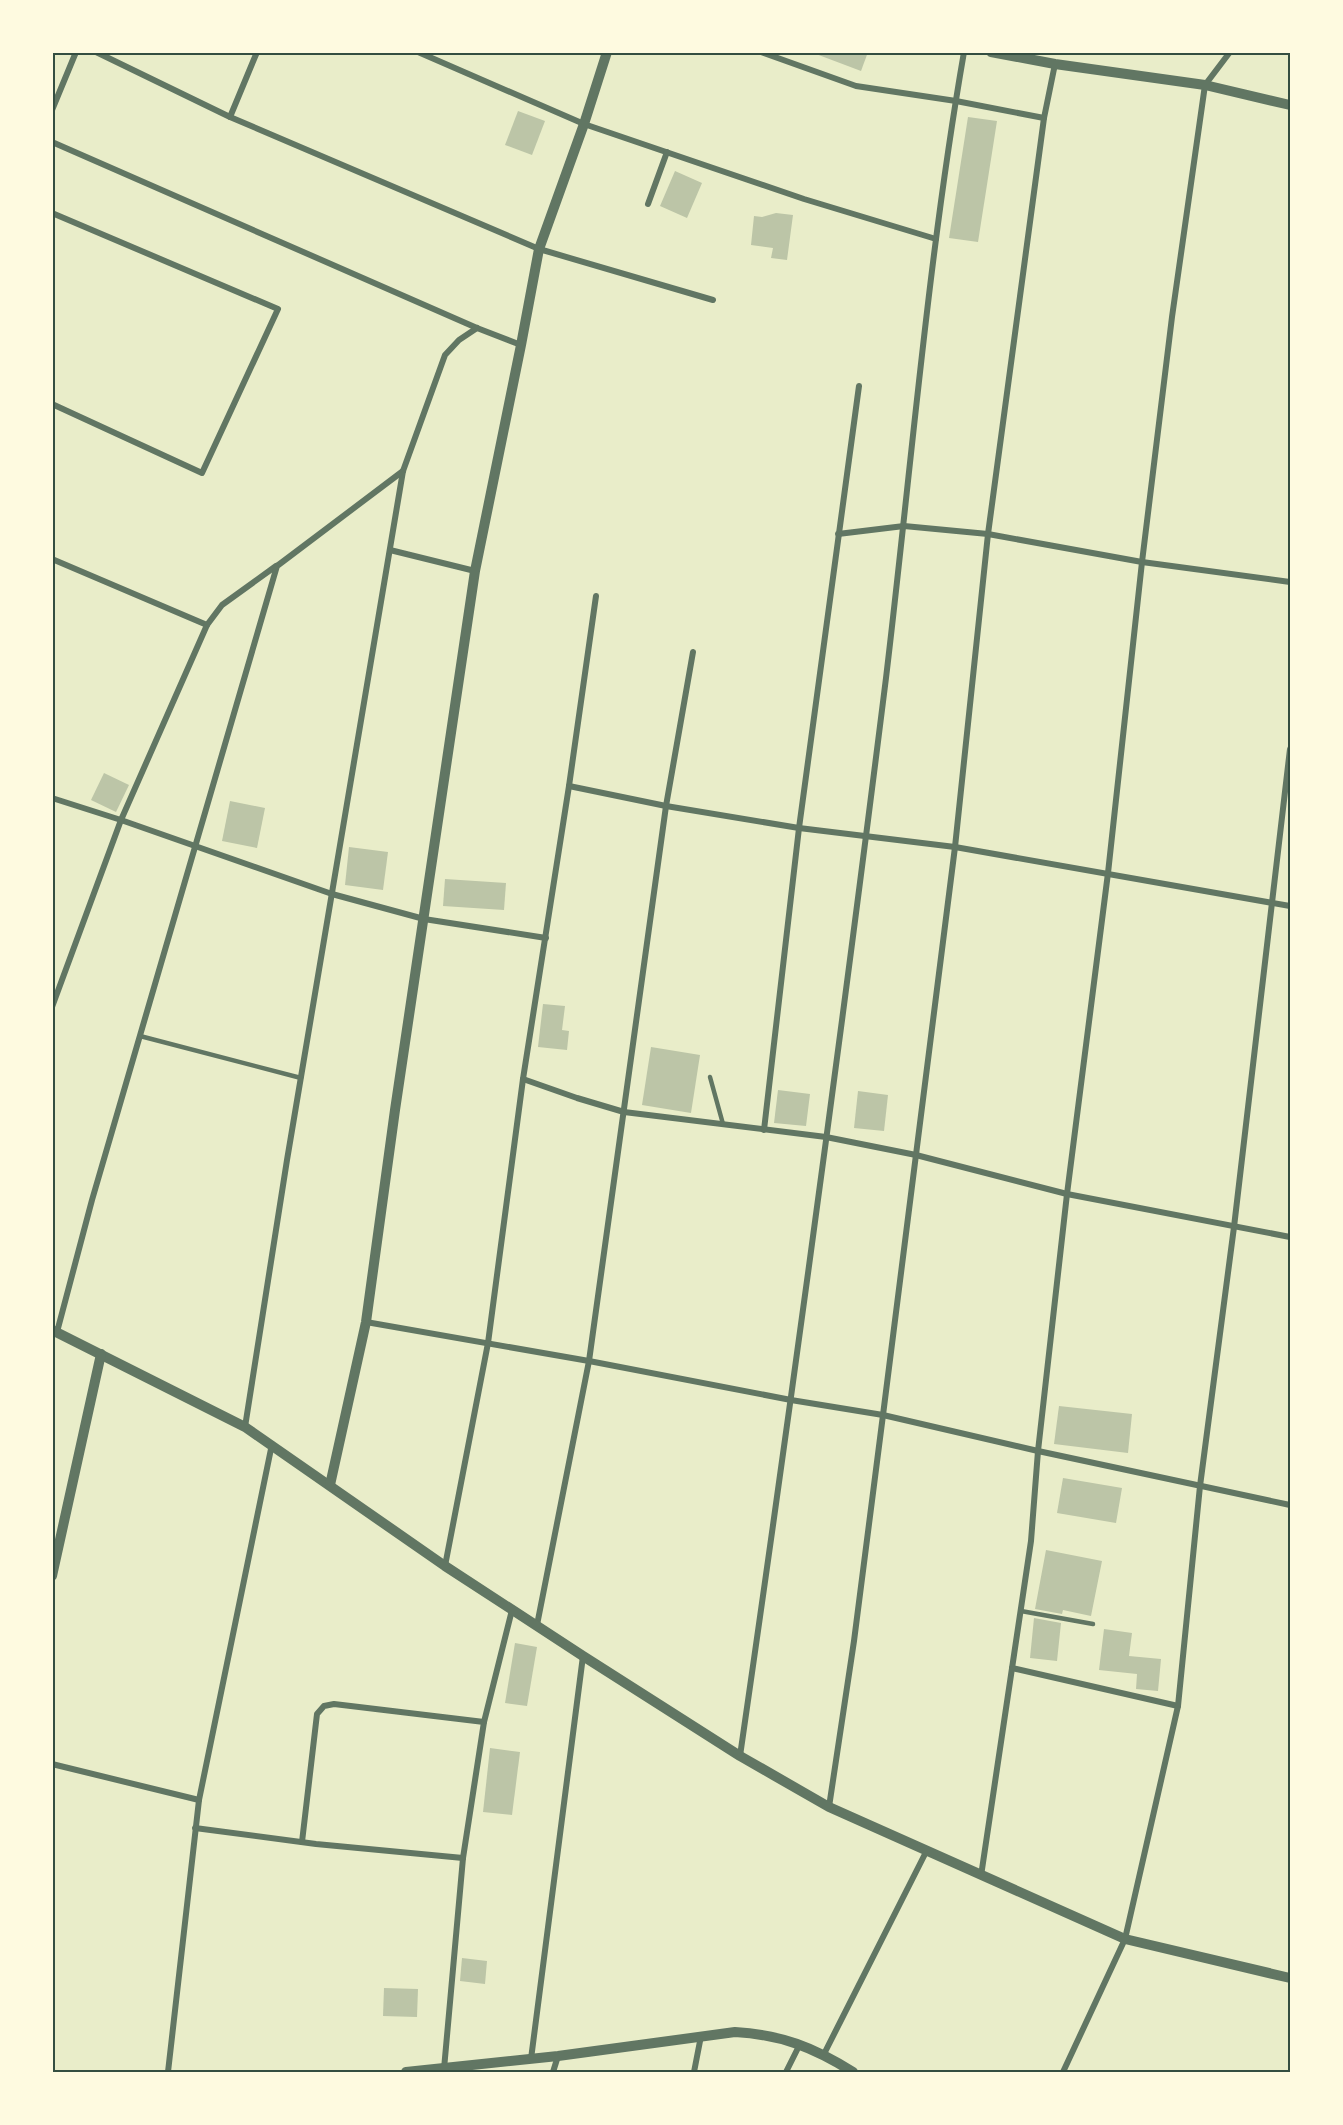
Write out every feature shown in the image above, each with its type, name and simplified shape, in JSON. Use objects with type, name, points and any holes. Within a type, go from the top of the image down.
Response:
[{"type":"street","points":[[52,110],[76,52]]},
{"type":"street","points":[[96,52],[230,117],[539,249],[713,300]]},
{"type":"street","points":[[230,117],[257,52]]},
{"type":"street","points":[[418,52],[584,124],[804,199],[936,239]]},
{"type":"street","points":[[330,1485],[366,1322],[475,571],[539,249],[607,52]]},
{"type":"street","points":[[761,52],[856,86],[956,101],[1044,118]]},
{"type":"street","points":[[740,1756],[791,1400],[866,835],[936,239],[964,52]]},
{"type":"street","points":[[991,52],[1055,64],[1205,85],[1290,105]]},
{"type":"street","points":[[981,1876],[1030,1541],[1067,1194],[1108,873],[1172,317],[1205,85],[1230,52]]},
{"type":"street","points":[[829,1807],[854,1641],[955,847],[988,534],[1044,118],[1055,64]]},
{"type":"street","points":[[52,142],[477,328],[521,345]]},
{"type":"street","points":[[648,204],[667,152]]},
{"type":"street","points":[[52,213],[278,309],[202,473],[52,404]]},
{"type":"street","points":[[244,1427],[403,471],[446,355],[459,340],[477,328]]},
{"type":"street","points":[[764,1130],[800,828],[859,386]]},
{"type":"street","points":[[52,1007],[121,820],[207,624],[222,605],[403,471]]},
{"type":"street","points":[[838,534],[904,526],[988,534],[1142,562],[1290,582]]},
{"type":"street","points":[[390,550],[475,571]]},
{"type":"street","points":[[52,559],[207,624]]},
{"type":"street","points":[[277,566],[55,1331],[244,1427],[272,1444],[445,1566],[512,1610],[740,1756],[829,1807],[1125,1939],[1290,1978]]},
{"type":"street","points":[[445,1566],[488,1343],[524,1079],[596,596]]},
{"type":"street","points":[[537,1625],[589,1361],[666,806],[693,652]]},
{"type":"street","points":[[1063,2073],[1125,1939],[1178,1706],[1200,1486],[1234,1227],[1290,749]]},
{"type":"street","points":[[569,786],[666,806],[800,828],[955,847],[1290,906]]},
{"type":"street","points":[[52,806],[54,799],[332,894],[424,919],[546,938]]},
{"type":"street","points":[[524,1079],[624,1112],[826,1137],[916,1155],[1067,1194],[1290,1238]]},
{"type":"street","points":[[366,1322],[883,1415],[1290,1505]]},
{"type":"street","points":[[52,1576],[101,1354]]},
{"type":"street","points":[[168,2073],[198,1800],[272,1444]]},
{"type":"street","points":[[443,2071],[462,1858],[484,1722],[512,1610]]},
{"type":"street","points":[[531,2059],[583,1656]]},
{"type":"street","points":[[1012,1668],[1178,1706]]},
{"type":"street","points":[[302,1842],[317,1714],[324,1706],[334,1704],[484,1722]]},
{"type":"street","points":[[52,1764],[198,1800]]},
{"type":"street","points":[[195,1828],[302,1842],[462,1858]]},
{"type":"street","points":[[824,2054],[926,1852]]},
{"type":"street","points":[[406,2073],[443,2071],[735,2032],[759,2033],[801,2044],[824,2054],[853,2073]]},
{"type":"street","points":[[694,2073],[701,2035]]},
{"type":"street","points":[[786,2073],[801,2044]]},
{"type":"street","points":[[554,2073],[558,2056]]},
{"type":"lane","points":[[140,1036],[301,1078]]},
{"type":"lane","points":[[710,1077],[723,1124]]},
{"type":"lane","points":[[1021,1611],[1092,1624]]},
{"type":"building","points":[[816,52],[868,52],[861,71],[816,54]]},
{"type":"building","points":[[518,111],[545,121],[532,155],[505,145]]},
{"type":"building","points":[[968,117],[997,121],[978,242],[949,238]]},
{"type":"building","points":[[675,171],[702,183],[687,218],[660,206]]},
{"type":"building","points":[[776,213],[793,215],[787,260],[771,258],[773,248],[751,245],[754,216],[762,217]]},
{"type":"building","points":[[104,773],[129,785],[116,812],[91,800]]},
{"type":"building","points":[[230,801],[265,808],[257,848],[222,841]]},
{"type":"building","points":[[349,847],[388,852],[383,890],[345,885]]},
{"type":"building","points":[[445,879],[506,883],[504,910],[443,906]]},
{"type":"building","points":[[543,1004],[565,1006],[562,1030],[569,1031],[567,1050],[538,1047]]},
{"type":"building","points":[[651,1047],[700,1055],[691,1113],[642,1105]]},
{"type":"building","points":[[778,1090],[810,1094],[806,1126],[774,1123]]},
{"type":"building","points":[[858,1091],[888,1095],[884,1131],[854,1128]]},
{"type":"building","points":[[1059,1406],[1132,1414],[1128,1453],[1054,1444]]},
{"type":"building","points":[[1063,1478],[1122,1488],[1116,1523],[1057,1513]]},
{"type":"building","points":[[1046,1550],[1102,1561],[1091,1616],[1063,1610],[1062,1614],[1035,1609]]},
{"type":"building","points":[[1034,1618],[1061,1623],[1057,1661],[1030,1658]]},
{"type":"building","points":[[1104,1629],[1132,1633],[1129,1656],[1161,1659],[1158,1691],[1136,1689],[1137,1674],[1099,1670]]},
{"type":"building","points":[[515,1643],[537,1647],[527,1706],[505,1703]]},
{"type":"building","points":[[490,1748],[520,1752],[512,1815],[483,1812]]},
{"type":"building","points":[[462,1958],[487,1961],[485,1984],[460,1981]]},
{"type":"building","points":[[384,1988],[418,1989],[417,2017],[383,2016]]}]
